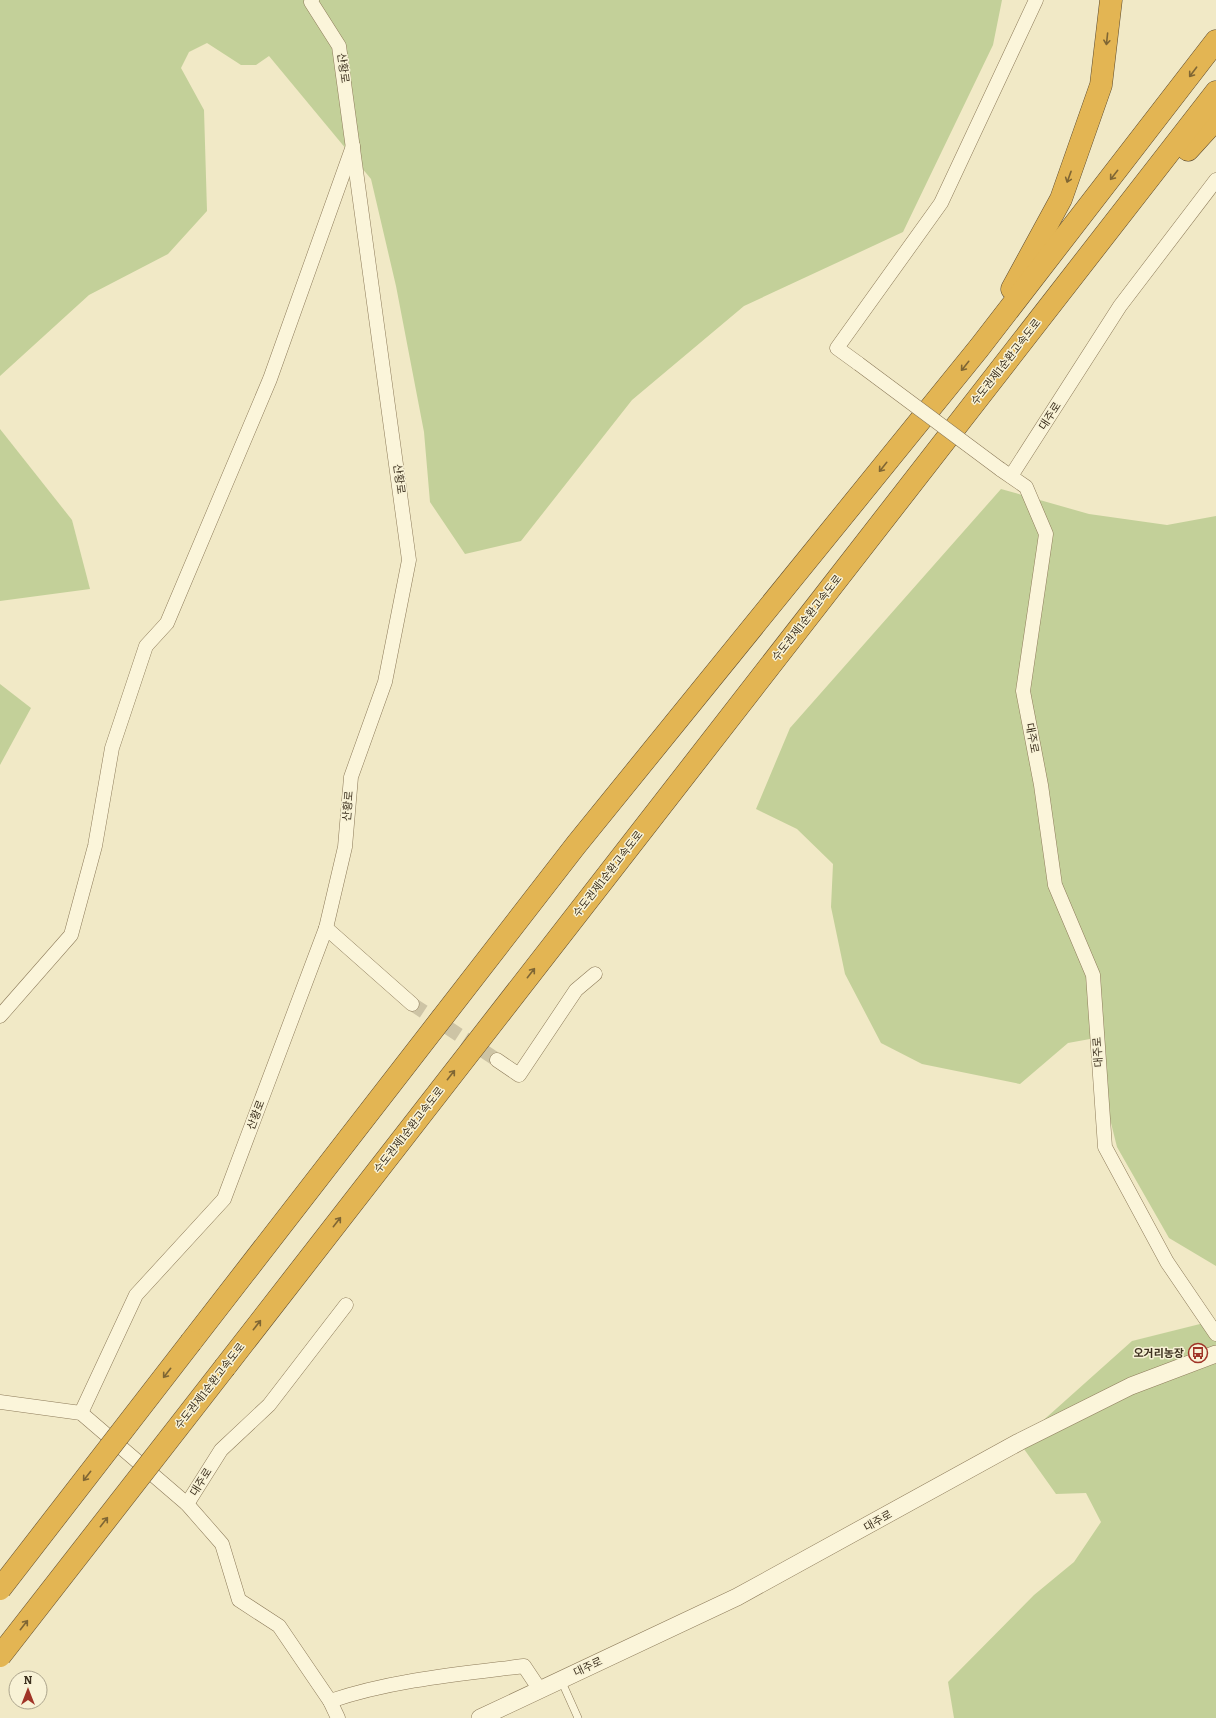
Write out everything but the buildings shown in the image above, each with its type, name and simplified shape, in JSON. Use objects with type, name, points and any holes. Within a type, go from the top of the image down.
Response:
[{"type":"highway","points":[[979,348],[1061,199],[1101,85],[1111,0]]},
{"type":"highway","points":[[0,1589],[576,845],[979,348],[1216,41]]},
{"type":"highway","name":"수도권제1순환고속도로","points":[[0,1656],[1216,92]]},
{"type":"highway","points":[[1085,260],[1216,119]]},
{"type":"street","name":"산황로","points":[[82,1413],[136,1295],[224,1199],[326,928],[345,847],[351,777],[385,682],[409,560],[354,144],[339,46],[311,2],[312,0]]},
{"type":"street","points":[[1006,473],[837,348],[941,203],[1036,0]]},
{"type":"street","name":"산황로","points":[[0,1016],[71,935],[95,846],[112,748],[146,646],[167,623],[270,379],[354,144]]},
{"type":"street","name":"대주로","points":[[1216,180],[1120,306],[1006,473],[1026,487],[1046,534],[1023,691],[1040,785],[1055,885],[1093,975],[1105,1147],[1167,1262],[1216,1334]]},
{"type":"street","points":[[326,928],[412,1004]]},
{"type":"street","points":[[497,1060],[519,1075],[576,990],[595,974]]},
{"type":"street","name":"대주로","points":[[338,1718],[330,1701],[279,1626],[239,1600],[222,1544],[187,1504],[221,1450],[269,1405],[346,1305]]},
{"type":"street","name":"대주로","points":[[480,1718],[737,1597],[1019,1442],[1131,1386],[1216,1354]]},
{"type":"street","points":[[0,1402],[82,1413],[187,1504]]},
{"type":"street","points":[[330,1701],[362,1690],[456,1674],[524,1666],[540,1690]]},
{"type":"lane","points":[[561,1680],[578,1718]]},
{"type":"green space","points":[[0,0],[1002,0],[993,45],[903,232],[744,306],[632,400],[521,541],[465,554],[430,502],[424,432],[396,286],[371,179],[269,56],[256,65],[241,65],[207,43],[189,52],[181,68],[204,110],[207,211],[168,254],[89,295],[0,376]]},
{"type":"green space","points":[[0,429],[72,520],[90,589],[0,601]]},
{"type":"green space","points":[[1001,489],[1089,514],[1167,525],[1216,516],[1216,1266],[1169,1238],[1117,1147],[1090,1039],[1068,1043],[1020,1084],[922,1064],[881,1043],[845,974],[831,907],[833,864],[797,829],[756,809],[790,728]]},
{"type":"green space","points":[[0,684],[31,708],[0,765]]},
{"type":"green space","points":[[1216,1320],[1216,1718],[954,1718],[948,1682],[1034,1595],[1074,1562],[1101,1522],[1086,1493],[1056,1494],[1019,1442],[1132,1341]]},
{"type":"tunnel","points":[[412,1004],[497,1060]]},
{"type":"place","name":"오거리농장","points":[[1198,1353]]}]
